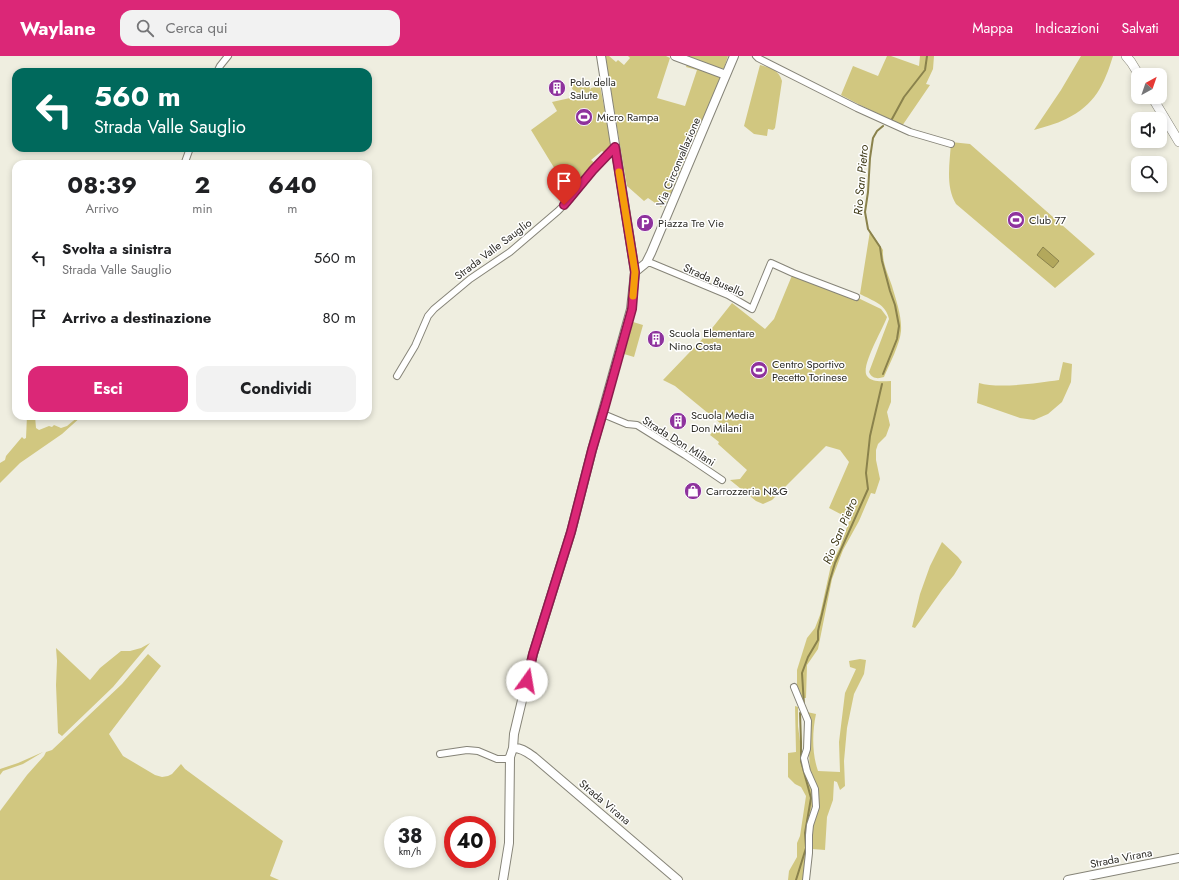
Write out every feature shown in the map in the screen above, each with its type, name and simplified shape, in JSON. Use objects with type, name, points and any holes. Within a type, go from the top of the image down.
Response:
[{"type":"main road","points":[[1126,56],[1134,68]]},
{"type":"main road","points":[[1156,104],[1179,142]]},
{"type":"street","points":[[219,68],[228,56]]},
{"type":"street","points":[[503,880],[509,843],[510,756],[513,748],[514,734],[533,654],[571,532],[592,450],[632,309],[635,272],[601,56]]},
{"type":"street","points":[[675,56],[726,75]]},
{"type":"street","name":"Via Circonvallazione","points":[[635,272],[646,263],[675,198],[734,56]]},
{"type":"street","points":[[756,56],[857,108],[910,132],[950,144]]},
{"type":"street","name":"Strada Valle Sauglio","points":[[397,376],[415,346],[428,316],[470,279],[510,252],[558,211],[615,147]]},
{"type":"street","name":"Strada Busello","points":[[646,263],[651,263],[728,295],[752,310],[771,263],[856,297]]},
{"type":"street","name":"Strada Don Milani","points":[[603,414],[627,424],[637,425],[722,480]]},
{"type":"street","points":[[794,687],[808,721],[804,758],[807,771],[815,789],[816,807],[810,830],[806,880]]},
{"type":"street","name":"Strada Virana","points":[[513,748],[516,747],[534,757],[678,880]]},
{"type":"street","points":[[440,754],[467,750],[478,751],[498,758],[506,759],[510,756]]},
{"type":"street","name":"Strada Virana","points":[[1071,880],[1179,858]]},
{"type":"shaded area","points":[[605,56],[609,56],[616,62],[618,60],[624,65],[630,58],[628,56],[666,56],[670,58],[657,98],[685,106],[697,70],[686,67],[687,64],[721,77],[669,198],[661,207],[648,198],[644,201],[627,186]]},
{"type":"shaded area","points":[[684,56],[728,56],[724,68],[721,69]]},
{"type":"shaded area","points":[[887,56],[919,66],[920,56],[934,56],[933,69],[926,84],[930,85],[902,126],[841,95],[853,66],[878,76]]},
{"type":"shaded area","points":[[1081,56],[1113,56],[1106,76],[1097,93],[1084,107],[1066,119],[1034,130],[1061,90]]},
{"type":"shaded area","points":[[760,65],[771,68],[779,74],[782,81],[775,128],[773,130],[768,129],[767,136],[754,134],[744,126]]},
{"type":"shaded area","points":[[572,80],[579,85],[589,83],[590,90],[591,88],[600,86],[612,146],[605,153],[602,151],[591,160],[596,164],[571,191],[564,184],[531,130],[557,111],[552,102],[576,95],[570,85]]},
{"type":"shaded area","name":"Club 77","points":[[951,142],[970,144],[1095,254],[1055,288],[956,204],[950,190],[949,182]]},
{"type":"shaded area","points":[[870,231],[883,250],[884,264],[897,302],[901,325],[899,342],[884,377],[880,378],[873,377],[869,372],[889,319],[882,306],[860,294]]},
{"type":"shaded area","points":[[1043,247],[1059,261],[1053,268],[1037,255]]},
{"type":"shaded area","name":"Centro Sportivo Pecetto Torinese","points":[[793,273],[856,297],[881,309],[887,317],[869,357],[866,371],[867,376],[872,380],[891,381],[891,402],[887,412],[890,425],[886,436],[878,444],[876,450],[876,460],[880,479],[875,494],[871,493],[859,521],[843,550],[832,579],[818,649],[807,665],[806,698],[802,698],[797,688],[797,670],[807,638],[815,628],[820,615],[831,565],[840,547],[850,519],[829,508],[849,462],[840,450],[826,446],[772,500],[763,504],[756,501],[730,480],[740,479],[747,470],[710,435],[720,423],[675,386],[663,380],[709,332],[732,303],[765,329],[774,319]]},
{"type":"shaded area","points":[[633,322],[643,325],[634,357],[624,354]]},
{"type":"shaded area","points":[[1063,362],[1072,364],[1071,382],[1062,402],[1048,414],[1034,420],[1020,418],[977,403],[979,383],[987,385],[1007,385],[1059,380]]},
{"type":"shaded area","points":[[27,420],[35,420],[36,428],[39,430],[49,426],[52,427],[54,425],[61,428],[67,426],[74,420],[78,420],[62,434],[20,463],[0,483],[0,463],[5,460],[6,456],[22,437],[24,439],[26,438]]},
{"type":"shaded area","points":[[942,542],[962,562],[915,628],[912,627],[920,594],[930,566]]},
{"type":"shaded area","points":[[150,643],[113,687],[62,736],[58,733],[56,648],[90,680],[100,668],[121,651],[130,651],[141,648]]},
{"type":"shaded area","points":[[148,654],[161,666],[109,734],[123,756],[155,775],[162,777],[168,776],[172,774],[181,764],[185,769],[283,841],[270,876],[279,880],[0,880],[0,811],[46,752],[52,750],[122,684]]},
{"type":"shaded area","points":[[860,659],[866,660],[864,674],[854,694],[847,728],[844,761],[845,786],[840,790],[837,782],[834,781],[833,800],[827,817],[825,850],[812,849],[811,835],[817,808],[810,773],[807,712],[816,714],[813,743],[818,771],[840,772],[839,742],[845,693],[856,669],[850,667],[849,661]]},
{"type":"shaded area","points":[[795,706],[798,707],[798,726],[805,773],[812,787],[812,806],[808,824],[803,880],[788,880],[789,871],[797,857],[797,843],[800,836],[806,796],[801,787],[795,784],[788,777],[788,753],[796,752]]},
{"type":"shaded area","points":[[43,752],[23,764],[3,771],[0,775],[0,769]]},
{"type":"waterway","name":"Rio San Pietro","points":[[892,119],[904,97],[925,70],[927,56]]},
{"type":"waterway","name":"Rio San Pietro","points":[[883,126],[877,131],[873,138],[865,212],[868,229],[880,247],[882,261],[895,305],[899,326],[897,339],[883,374]]},
{"type":"waterway","name":"Rio San Pietro","points":[[804,705],[802,673],[808,657],[818,640],[818,631],[835,563],[868,489],[866,473],[870,436],[882,384]]},
{"type":"waterway","name":"Rio San Pietro","points":[[796,880],[806,848],[805,833],[811,798],[801,761],[800,713]]},
{"type":"slow traffic","points":[[619,172],[635,272],[633,296]]},
{"type":"place","name":"Polo della Salute","points":[[557,88]]},
{"type":"place","name":"Micro Rampa","points":[[584,117]]},
{"type":"place","name":"Club 77","points":[[1016,220]]},
{"type":"place","name":"Piazza Tre Vie","points":[[645,223]]},
{"type":"place","name":"Scuola Elementare Nino Costa","points":[[656,339]]},
{"type":"place","name":"Centro Sportivo Pecetto Torinese","points":[[759,370]]},
{"type":"place","name":"Scuola Media Don Milani","points":[[678,421]]},
{"type":"place","name":"Carrozzeria N&G","points":[[693,491]]},
{"type":"route","points":[[527,681],[533,654],[571,532],[592,450],[632,309],[635,272],[615,147],[593,170],[564,205]]}]
